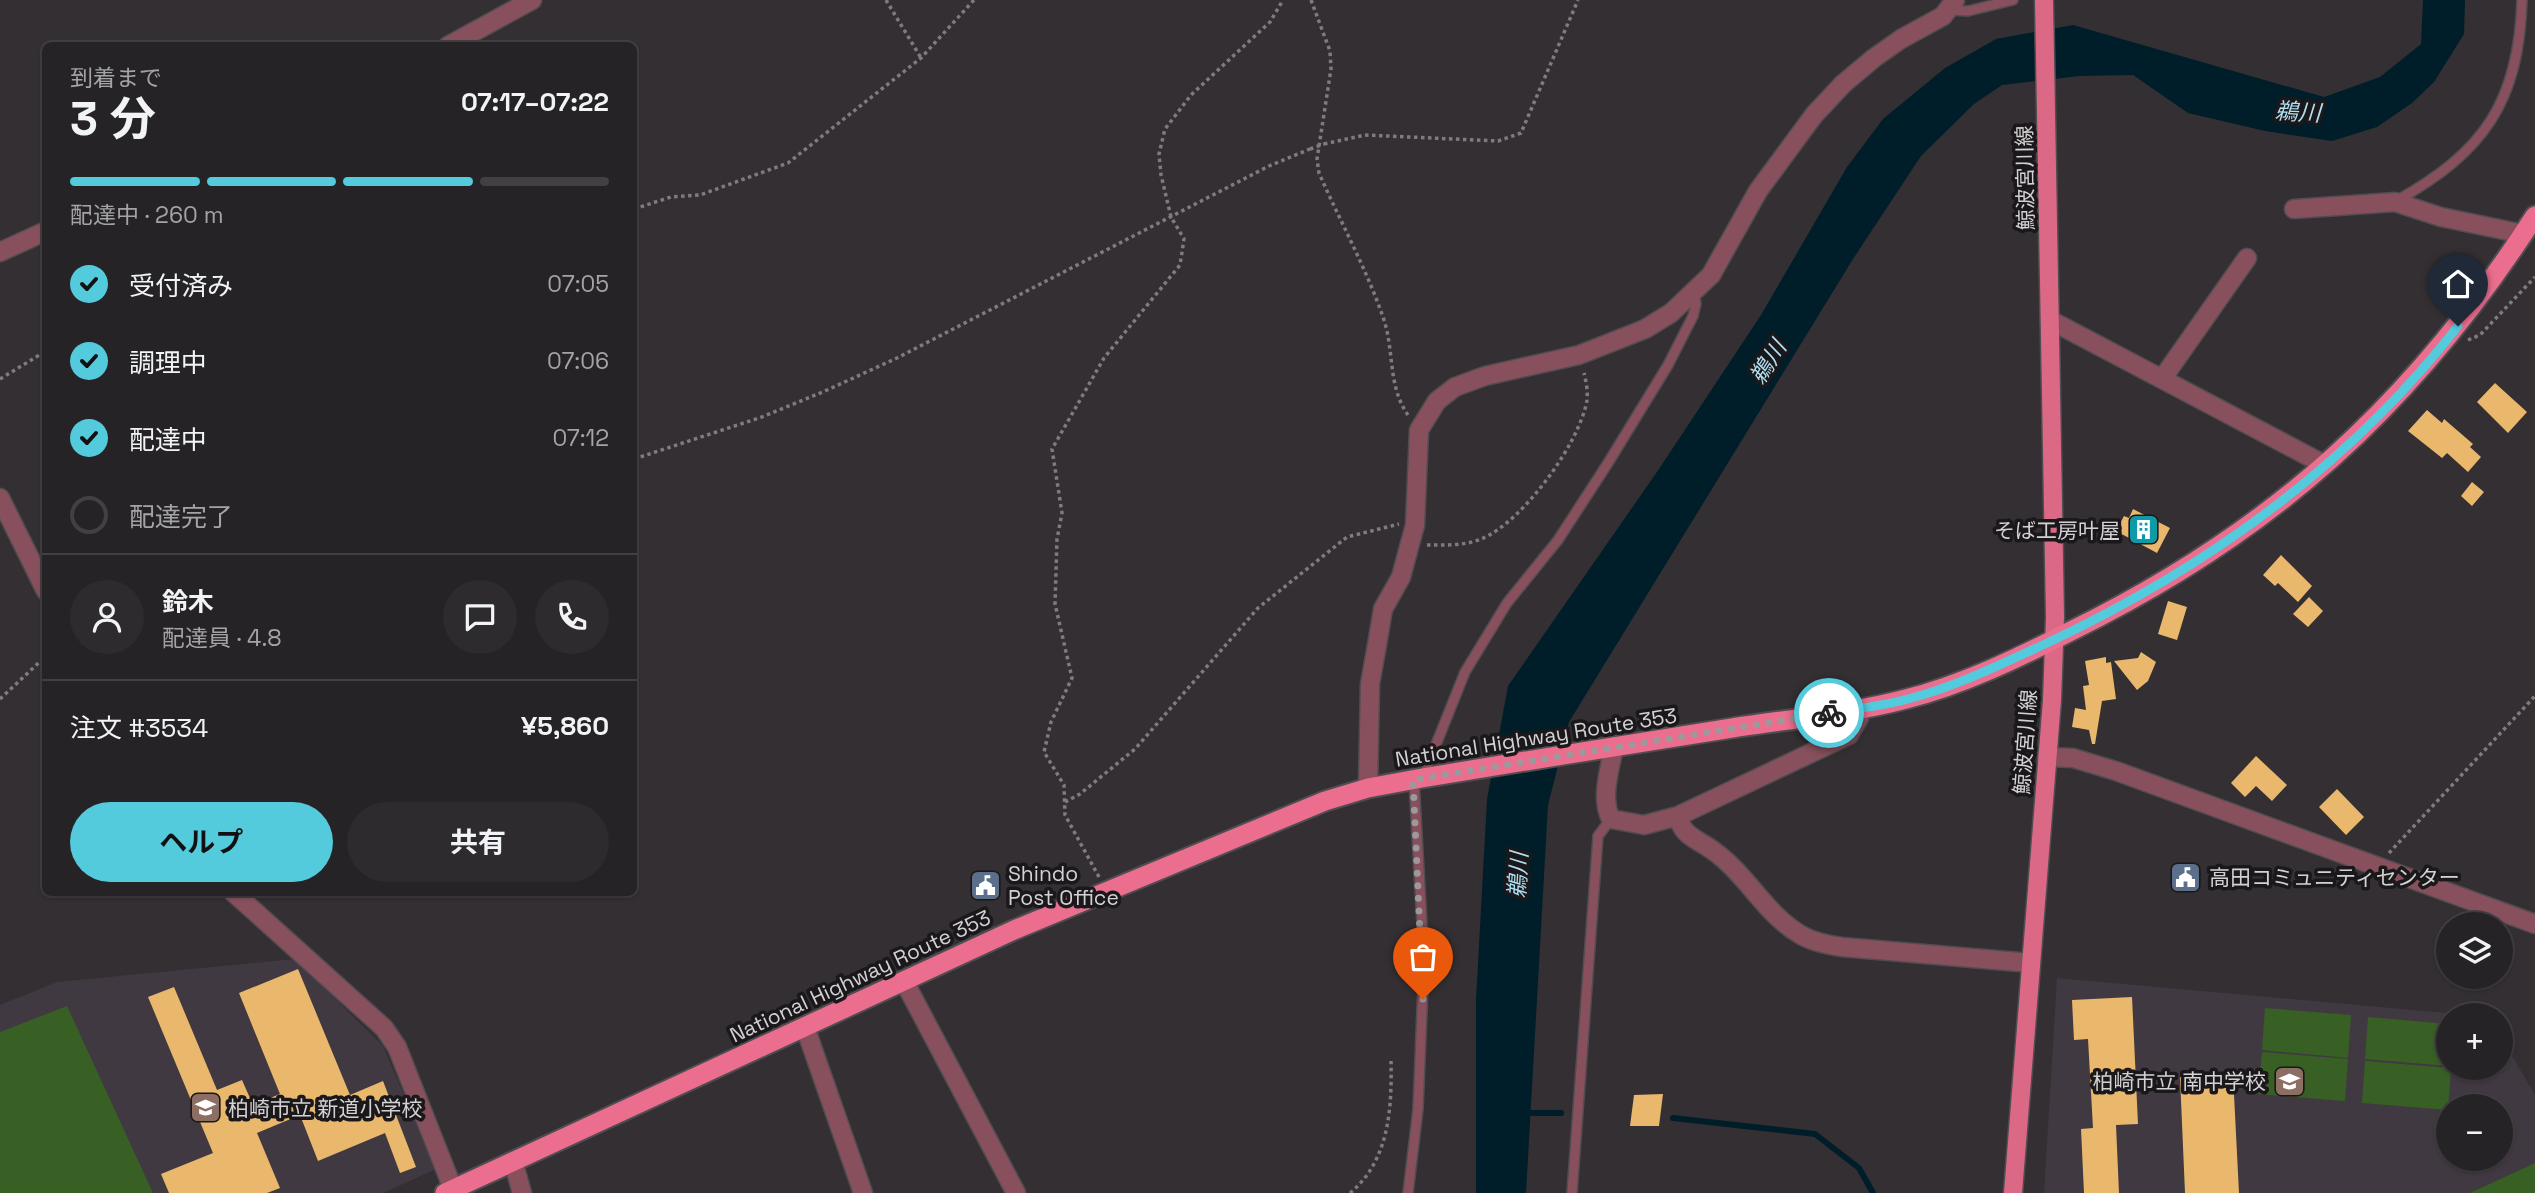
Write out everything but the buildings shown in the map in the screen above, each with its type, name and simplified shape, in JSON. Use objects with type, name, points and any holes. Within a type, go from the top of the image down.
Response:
[{"type":"highway","name":"National Highway Route 353","points":[[449,1191],[904,981],[1107,891],[1306,808],[1368,788],[1422,778],[1860,708],[1933,691],[2054,640],[2149,592],[2216,551],[2325,466],[2378,416],[2448,338],[2535,216]]},
{"type":"main road","name":"鯨波宮川線","points":[[2013,1193],[2054,640],[2044,3]]},
{"type":"street","points":[[455,42],[533,0]]},
{"type":"street","points":[[1368,788],[1368,710],[1383,609],[1401,577],[1411,546],[1415,525],[1419,430],[1437,401],[1455,387],[1502,371],[1579,355],[1645,329],[1694,294],[1711,275],[1781,158],[1821,108],[1843,84],[1874,58],[1952,5]]},
{"type":"street","points":[[2294,209],[2395,202],[2441,217],[2523,234]]},
{"type":"street","points":[[0,252],[42,233]]},
{"type":"street","points":[[2162,379],[2246,258]]},
{"type":"street","points":[[2050,320],[2325,466]]},
{"type":"street","points":[[0,498],[42,583]]},
{"type":"street","points":[[1608,748],[1607,791],[1611,819],[1644,825],[1678,816],[1849,735],[1856,727],[1860,708]]},
{"type":"street","points":[[2047,757],[2073,758],[2116,771],[2535,924]]},
{"type":"street","points":[[1678,816],[1680,827],[1689,836],[1716,853],[1776,915],[1800,935],[1825,945],[2031,963]]},
{"type":"street","points":[[237,896],[384,1028],[397,1047],[449,1191]]},
{"type":"street","points":[[904,981],[1016,1193]]},
{"type":"street","points":[[805,1027],[863,1193]]},
{"type":"street","points":[[513,1161],[523,1193]]},
{"type":"lane","points":[[1952,5],[1968,11],[2013,0]]},
{"type":"lane","points":[[2395,202],[2424,186],[2459,160],[2499,110],[2510,88],[2517,55],[2522,0]]},
{"type":"lane","points":[[1408,1193],[1418,1109],[1424,961],[1422,778],[1465,672],[1507,604],[1558,540],[1668,365],[1693,316],[1696,304],[1694,294]]},
{"type":"lane","points":[[1572,1193],[1598,836],[1611,819]]},
{"type":"path","points":[[886,0],[921,58]]},
{"type":"path","points":[[637,208],[671,197],[700,195],[779,167],[921,58],[974,0]]},
{"type":"path","points":[[1107,891],[1065,816],[1060,774],[1044,752],[1051,722],[1072,678],[1055,604],[1057,539],[1062,513],[1052,449],[1104,358],[1180,265],[1184,239],[1171,217],[1163,195],[1159,154],[1165,129],[1191,95],[1270,22],[1283,0]]},
{"type":"path","points":[[1311,0],[1330,51],[1317,159],[1319,173],[1383,317],[1392,348],[1392,382],[1397,399],[1419,430]]},
{"type":"path","points":[[637,458],[762,417],[897,358],[1269,166],[1310,149],[1365,135],[1498,141],[1521,133],[1578,0]]},
{"type":"path","points":[[2448,338],[2465,341],[2480,335],[2535,277]]},
{"type":"path","points":[[0,379],[42,353]]},
{"type":"path","points":[[1411,546],[1465,544],[1482,539],[1512,521],[1525,507],[1544,483],[1578,426],[1587,400],[1579,355]]},
{"type":"path","points":[[1065,802],[1080,794],[1135,749],[1258,608],[1347,537],[1383,526],[1415,525]]},
{"type":"path","points":[[0,699],[42,660]]},
{"type":"path","points":[[2383,868],[2395,845],[2535,696]]},
{"type":"path","points":[[1350,1193],[1372,1171],[1383,1143],[1392,1100],[1391,1061]]},
{"type":"shaded area","name":"柏崎市立 新道小学校","points":[[295,959],[383,1046],[436,1169],[383,1193],[0,1193],[0,1005],[57,982]]},
{"type":"shaded area","name":"柏崎市立 南中学校","points":[[2057,978],[2436,1012],[2436,1080],[2513,1080],[2513,1057],[2535,1095],[2535,1193],[2044,1193]]},
{"type":"green space","points":[[67,1006],[153,1193],[0,1193],[0,1032]]},
{"type":"green space","points":[[2265,1008],[2351,1015],[2348,1058],[2262,1050]]},
{"type":"green space","points":[[2368,1017],[2436,1023],[2436,1065],[2365,1059]]},
{"type":"green space","points":[[2262,1052],[2348,1059],[2345,1101],[2258,1094]]},
{"type":"green space","points":[[2365,1061],[2436,1067],[2436,1080],[2450,1080],[2449,1094],[2436,1094],[2436,1109],[2362,1103]]},
{"type":"green space","points":[[2535,1163],[2535,1193],[2470,1193]]},
{"type":"water","name":"鵜川","points":[[2423,0],[2465,0],[2464,34],[2434,82],[2412,103],[2377,127],[2332,141],[2265,131],[2188,113],[2133,75],[2080,76],[2002,85],[1974,104],[1921,156],[1853,259],[1569,722],[1548,805],[1526,1193],[1476,1193],[1476,1000],[1487,799],[1508,686],[1659,469],[1761,315],[1847,167],[1883,119],[1945,68],[1996,39],[2073,25],[2324,97],[2380,77],[2421,44]]},
{"type":"waterway","points":[[1525,1113],[1561,1113]]},
{"type":"waterway","points":[[1673,1118],[1815,1134],[1859,1168],[1873,1193]]},
{"type":"way so far","points":[[1423,999],[1424,961],[1413,780],[1829,713]]},
{"type":"place","name":"そば工房叶屋","points":[[2143,530]]},
{"type":"place","name":"高田コミュニティセンター","points":[[2186,877]]},
{"type":"place","name":"Shindo Post Office","points":[[985,885]]},
{"type":"place","name":"柏崎市立 南中学校","points":[[2289,1081]]},
{"type":"place","name":"柏崎市立 新道小学校","points":[[205,1108]]},
{"type":"route","points":[[1829,713],[1909,699],[1933,691],[2074,630],[2184,571],[2258,520],[2325,466],[2378,416],[2458,326]]}]
